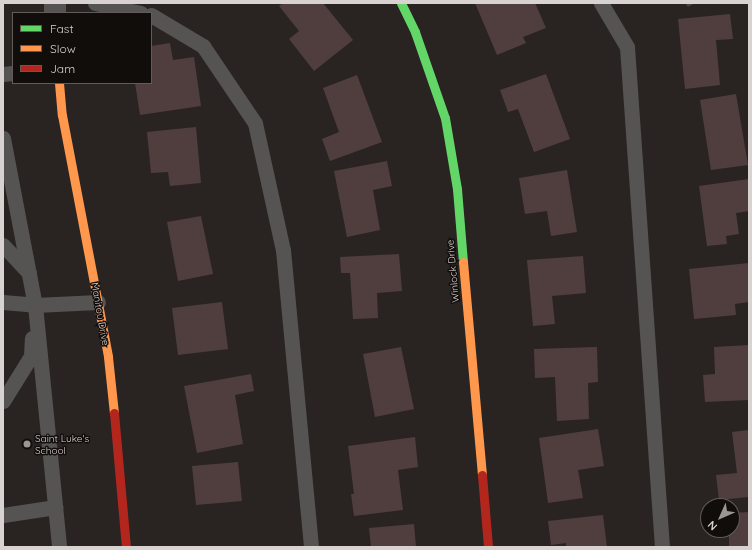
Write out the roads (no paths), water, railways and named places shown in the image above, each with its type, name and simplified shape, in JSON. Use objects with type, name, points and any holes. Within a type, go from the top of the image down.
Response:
[{"type":"street","name":"Winlock Drive","points":[[401,3],[415,32],[445,118],[457,189],[488,547]]},
{"type":"street","name":"Manitou Drive","points":[[59,84],[62,115],[108,357],[121,474],[126,547]]},
{"type":"lane","points":[[96,3],[136,12]]},
{"type":"lane","points":[[600,3],[627,47],[662,547]]},
{"type":"lane","points":[[152,16],[203,46],[255,123],[283,250],[311,547]]},
{"type":"lane","points":[[3,138],[35,305],[59,547]]},
{"type":"lane","points":[[3,245],[29,273]]},
{"type":"lane","points":[[3,302],[35,305],[98,302]]},
{"type":"lane","points":[[3,401],[31,356],[35,305]]},
{"type":"lane","points":[[3,515],[55,507]]},
{"type":"place","name":"Saint Luke's School","points":[[27,444]]}]
